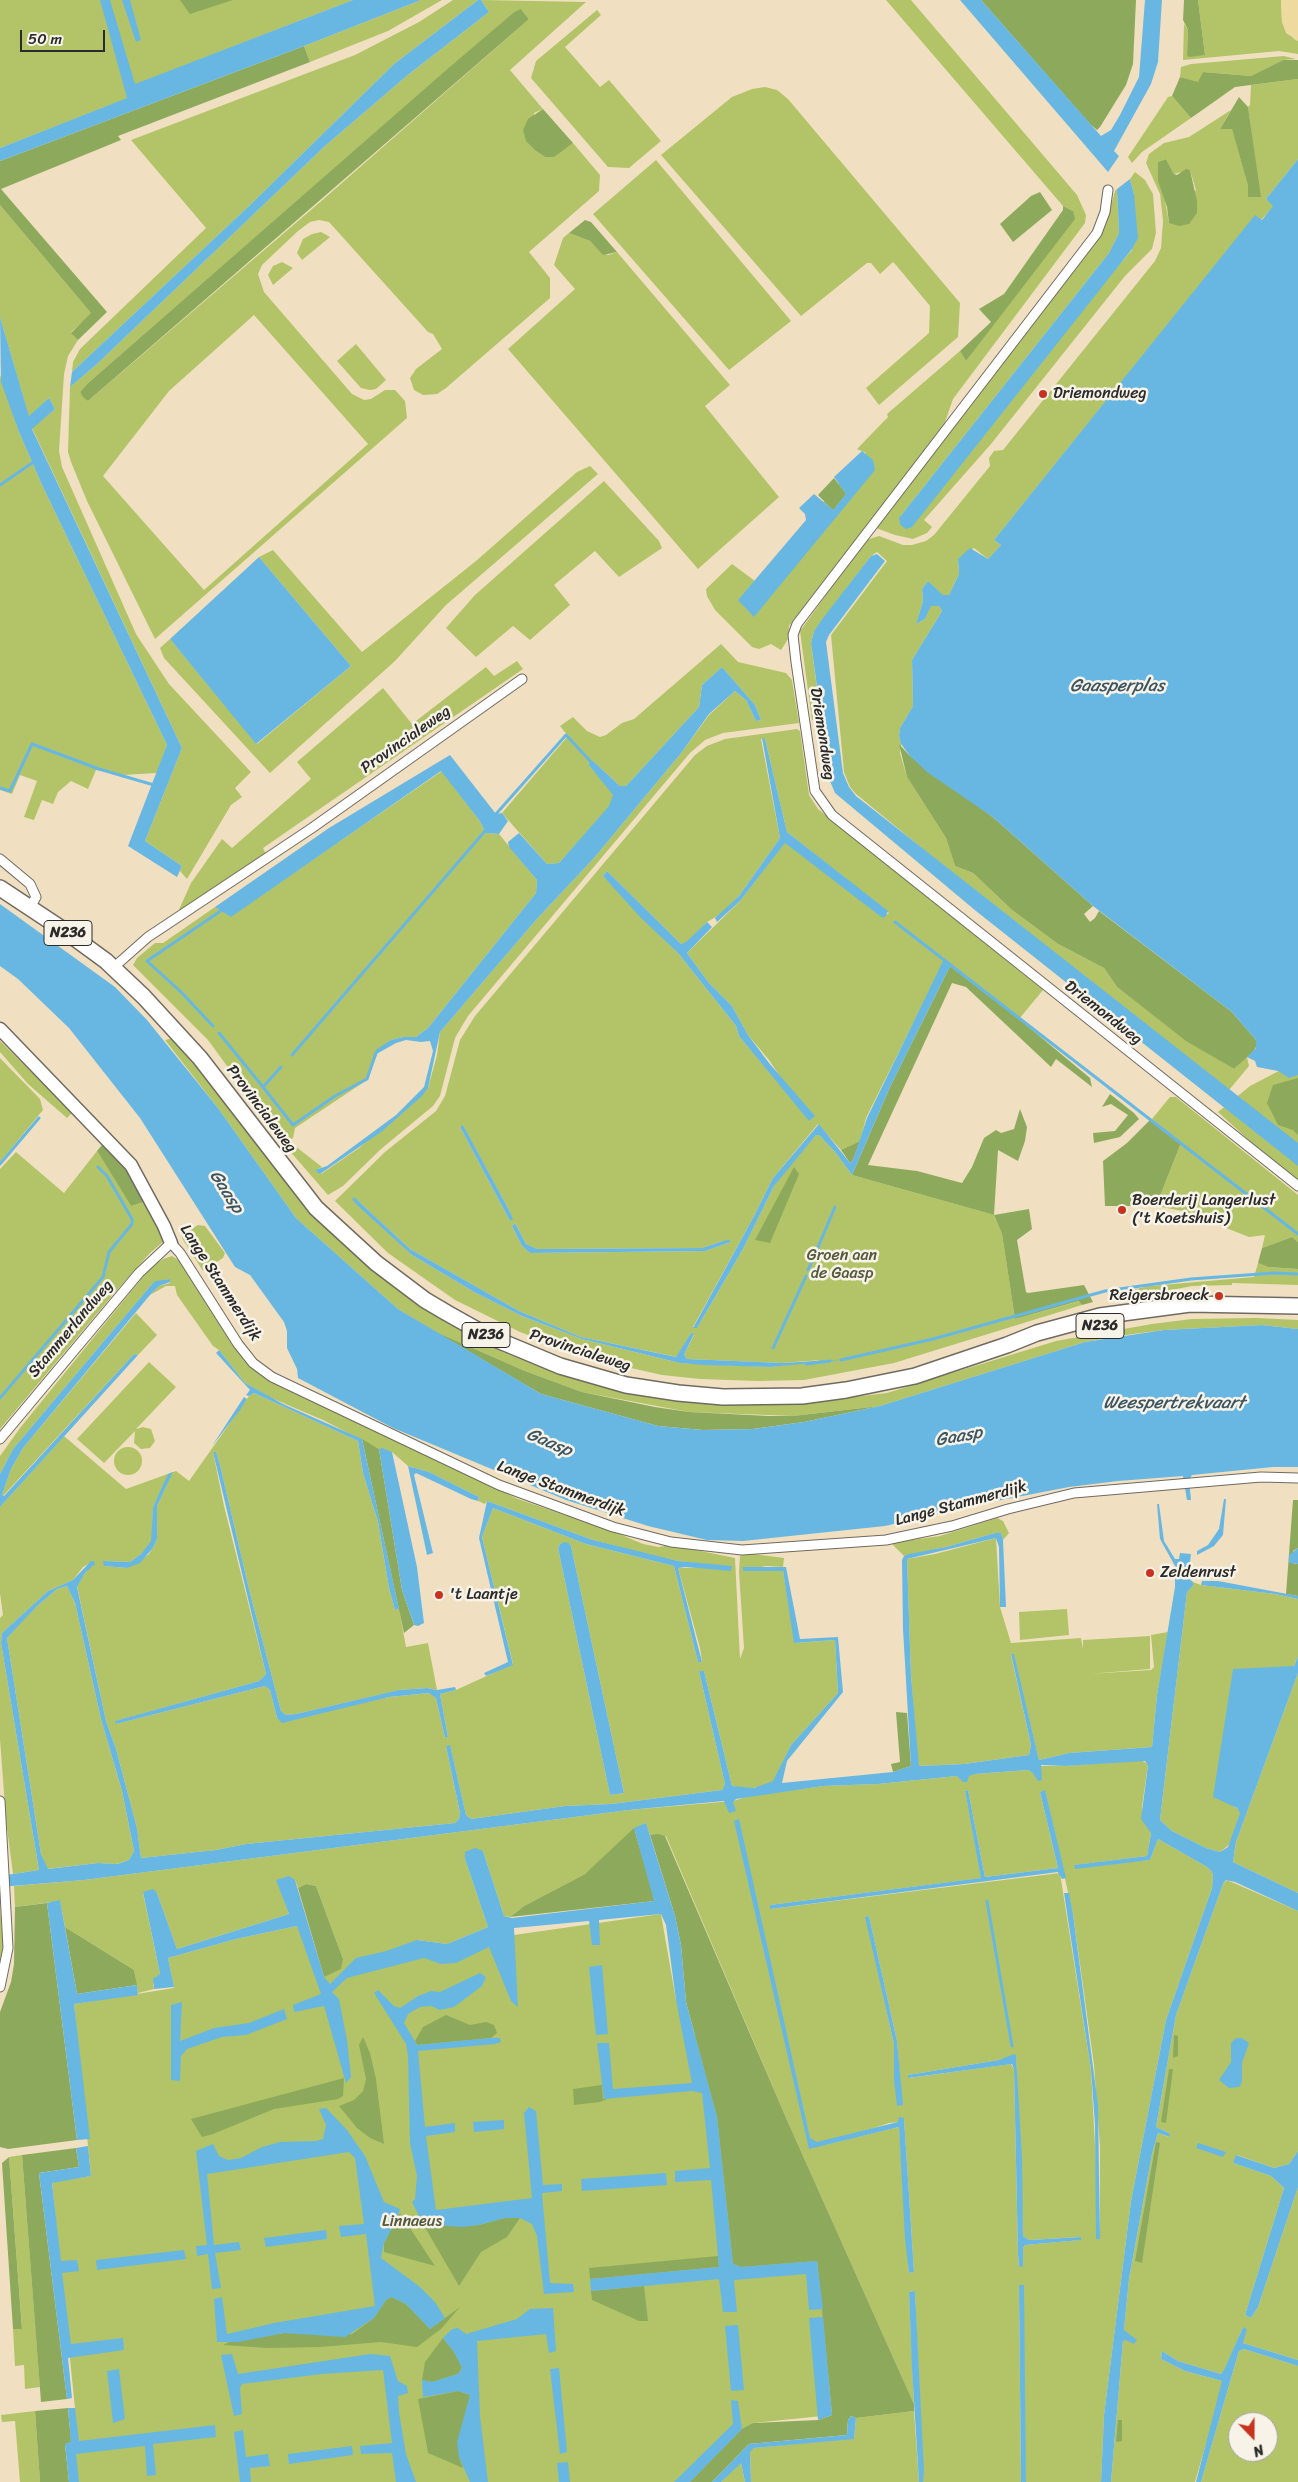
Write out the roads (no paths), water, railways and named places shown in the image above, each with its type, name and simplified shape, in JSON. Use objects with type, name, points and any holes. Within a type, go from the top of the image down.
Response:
[{"type":"main road","name":"Provincialeweg","points":[[0,888],[30,906],[113,968],[178,1032],[316,1208],[349,1239],[425,1300],[488,1336],[560,1366],[654,1390],[723,1398],[764,1398],[846,1390],[915,1376],[1007,1345],[1036,1332],[1075,1322],[1142,1309],[1219,1304],[1298,1306]]},
{"type":"main road","name":"Provincialeweg","points":[[1007,1345],[1161,1316],[1245,1314],[1298,1316]]},
{"type":"street","name":"Driemondweg","points":[[1108,190],[1105,212],[1097,233],[797,624],[793,635],[815,790],[832,815],[1298,1186]]},
{"type":"street","name":"Provincialeweg","points":[[113,968],[148,937],[312,828],[522,679]]},
{"type":"street","points":[[0,859],[30,884],[36,897],[30,906]]},
{"type":"street","name":"Lange Stammerdijk","points":[[0,1029],[131,1165],[164,1226],[170,1243],[180,1252],[238,1344],[253,1363],[272,1377],[499,1485],[612,1527],[671,1542],[742,1550],[886,1540],[952,1526],[1056,1497],[1104,1489],[1261,1477],[1298,1478]]},
{"type":"street","name":"Stammerlandweg","points":[[0,1439],[139,1273],[170,1243]]},
{"type":"street","points":[[0,1802],[8,1948],[0,1987]]},
{"type":"water","points":[[100,0],[110,0],[135,84],[353,0],[421,0],[0,161],[0,148],[127,98]]},
{"type":"water","points":[[122,0],[130,0],[141,40],[136,42]]},
{"type":"water","points":[[478,0],[481,0],[489,12],[409,74],[325,146],[96,365],[70,387],[72,372],[249,206],[394,64]]},
{"type":"water","points":[[960,0],[981,0],[1101,136],[1111,130],[1139,77],[1145,0],[1162,0],[1158,62],[1151,84],[1114,151],[1119,156],[1108,172]]},
{"type":"water","name":"Gaasperplas","points":[[1298,159],[1298,1075],[1289,1078],[1278,1071],[1257,1067],[1255,1061],[1247,1057],[1256,1048],[1256,1040],[1232,1012],[1093,906],[994,818],[927,772],[910,756],[901,744],[899,736],[900,728],[913,706],[912,660],[942,611],[939,606],[931,606],[925,619],[916,624],[923,601],[922,589],[928,581],[943,595],[949,595],[959,574],[958,559],[970,548],[988,559],[1001,545],[994,540],[1255,215],[1262,220],[1273,206],[1266,199]]},
{"type":"water","points":[[1130,179],[1134,194],[1138,238],[1132,249],[912,527],[906,529],[900,524],[899,518],[1109,253],[1119,233],[1117,189]]},
{"type":"water","points":[[0,317],[29,416],[49,398],[55,409],[32,429],[182,748],[145,841],[182,866],[177,877],[128,846],[167,745],[42,485],[19,432],[1,382]]},
{"type":"water","points":[[862,451],[873,460],[875,470],[754,617],[738,600],[806,520],[805,514],[799,508],[814,494],[833,510],[846,494],[834,477]]},
{"type":"water","points":[[877,554],[885,561],[829,635],[826,642],[843,773],[849,787],[856,796],[1298,1143],[1298,1166],[976,911],[835,793],[830,781],[811,643],[814,631],[823,618],[871,556]]},
{"type":"water","points":[[259,557],[351,666],[256,744],[170,639]]},
{"type":"water","points":[[722,667],[755,705],[761,720],[756,721],[746,700],[735,691],[709,714],[682,752],[594,858],[536,920],[440,1032],[428,1088],[422,1096],[381,1132],[320,1174],[315,1170],[327,1166],[396,1115],[424,1087],[433,1051],[430,1041],[406,1040],[396,1043],[373,1056],[377,1049],[391,1040],[403,1037],[416,1037],[428,1028],[536,893],[537,880],[509,847],[508,842],[519,833],[547,864],[559,863],[609,806],[613,795],[588,764],[593,761],[620,786],[626,786],[699,707],[702,685]]},
{"type":"water","points":[[762,738],[765,739],[787,832],[888,911],[886,916],[883,918],[876,913],[785,843],[740,901],[717,922],[715,918],[739,896],[780,838]]},
{"type":"water","points":[[450,755],[496,814],[502,813],[508,821],[499,834],[486,833],[479,820],[441,771],[231,917],[215,907],[329,828]]},
{"type":"water","points":[[607,871],[681,944],[686,942],[707,922],[712,927],[687,953],[709,983],[732,1006],[748,1035],[769,1063],[815,1116],[809,1121],[739,1036],[736,1026],[678,953],[641,918],[603,876]]},
{"type":"water","name":"Weespertrekvaart","points":[[0,904],[115,987],[147,1020],[218,1108],[296,1218],[398,1309],[541,1394],[658,1426],[703,1430],[753,1429],[804,1422],[880,1406],[1085,1342],[1164,1330],[1262,1325],[1298,1329],[1298,1467],[1273,1467],[1192,1475],[1189,1480],[1191,1500],[1187,1500],[1183,1476],[1118,1481],[1069,1487],[991,1502],[885,1526],[743,1541],[707,1540],[648,1526],[566,1500],[393,1428],[298,1378],[297,1369],[287,1348],[287,1331],[284,1322],[250,1275],[235,1267],[140,1118],[69,1028],[18,979],[0,966]]},
{"type":"water","points":[[944,959],[950,966],[890,1087],[852,1175],[835,1152],[819,1135],[816,1135],[774,1186],[743,1249],[697,1328],[693,1328],[773,1178],[819,1124],[850,1163],[853,1160],[867,1118]]},
{"type":"water","points":[[463,1125],[510,1212],[513,1219],[510,1221],[460,1127]]},
{"type":"water","points":[[354,1197],[410,1249],[519,1311],[581,1337],[676,1357],[691,1333],[694,1334],[684,1355],[687,1359],[782,1363],[851,1359],[771,1367],[704,1365],[680,1363],[582,1339],[522,1316],[474,1292],[412,1255],[356,1204],[352,1199]]},
{"type":"water","points":[[515,1223],[526,1244],[537,1249],[702,1248],[723,1241],[729,1240],[731,1242],[705,1251],[530,1253],[522,1246],[512,1226]]},
{"type":"water","points":[[170,1279],[170,1282],[159,1286],[150,1295],[23,1448],[11,1469],[2,1495],[4,1496],[134,1354],[138,1355],[0,1507],[0,1474],[13,1449],[152,1284],[156,1281]]},
{"type":"water","points":[[219,1350],[245,1383],[283,1404],[362,1439],[399,1609],[395,1610],[389,1588],[378,1522],[363,1473],[358,1441],[254,1393],[249,1396],[246,1395],[250,1390],[216,1353]]},
{"type":"water","points":[[244,1397],[247,1399],[240,1410],[212,1446]]},
{"type":"water","points":[[382,1448],[392,1452],[417,1567],[424,1623],[418,1626],[414,1625],[402,1590],[379,1449]]},
{"type":"water","points":[[213,1452],[216,1452],[221,1469],[249,1589],[281,1711],[286,1715],[296,1714],[399,1690],[427,1688],[437,1690],[455,1687],[456,1690],[440,1694],[448,1737],[445,1738],[436,1698],[429,1693],[389,1697],[282,1723],[277,1718],[270,1690],[265,1686],[116,1724],[115,1721],[259,1681],[266,1674]]},
{"type":"water","points":[[408,1466],[429,1472],[479,1497],[478,1501],[471,1499],[416,1473],[414,1475],[433,1553],[427,1555]]},
{"type":"water","points":[[173,1472],[157,1506],[157,1539],[153,1548],[140,1563],[127,1568],[104,1566],[103,1561],[130,1562],[141,1554],[151,1541],[153,1507],[168,1474]]},
{"type":"water","points":[[1224,1499],[1226,1499],[1223,1535],[1214,1546],[1197,1555],[1197,1551],[1208,1545],[1219,1529]]},
{"type":"water","points":[[487,1501],[593,1540],[678,1561],[732,1566],[731,1571],[678,1568],[702,1662],[698,1662],[674,1566],[586,1544],[493,1508],[482,1537],[513,1665],[486,1676],[484,1673],[508,1662],[479,1538]]},
{"type":"water","points":[[1157,1504],[1159,1504],[1164,1541],[1175,1559],[1179,1559],[1180,1553],[1191,1554],[1188,1578],[1193,1582],[1193,1586],[1187,1592],[1160,1820],[1172,1831],[1206,1848],[1220,1852],[1228,1847],[1240,1813],[1237,1808],[1213,1797],[1233,1669],[1294,1666],[1298,1656],[1298,1673],[1236,1842],[1233,1862],[1298,1893],[1298,1911],[1235,1882],[1226,1880],[1176,2015],[1156,2127],[1169,2133],[1170,2137],[1158,2133],[1152,2154],[1129,2279],[1124,2330],[1137,2340],[1134,2344],[1126,2340],[1123,2341],[1111,2482],[1101,2482],[1104,2415],[1131,2201],[1166,2020],[1212,1888],[1213,1877],[1212,1872],[1207,1867],[1158,1839],[1150,1860],[1075,1869],[1074,1865],[1147,1856],[1151,1833],[1141,1819],[1148,1765],[1145,1761],[1065,1766],[1041,1765],[1042,1780],[1038,1781],[1033,1773],[1028,1770],[975,1774],[969,1776],[967,1782],[963,1782],[957,1776],[878,1784],[823,1786],[736,1799],[733,1802],[736,1811],[729,1813],[724,1801],[629,1810],[84,1880],[0,1887],[0,1876],[39,1870],[1,1643],[2,1633],[48,1591],[73,1580],[91,1561],[94,1561],[95,1564],[85,1573],[77,1587],[106,1721],[116,1749],[137,1828],[141,1858],[216,1850],[246,1844],[455,1823],[459,1819],[460,1813],[446,1746],[450,1745],[466,1815],[471,1819],[565,1806],[611,1804],[722,1790],[725,1784],[699,1671],[704,1671],[732,1786],[754,1788],[773,1781],[791,1745],[838,1693],[835,1640],[794,1643],[783,1571],[743,1571],[743,1567],[786,1567],[800,1639],[838,1637],[843,1692],[787,1761],[782,1783],[893,1772],[911,1766],[903,1629],[902,1560],[904,1556],[909,1554],[946,1547],[995,1533],[1001,1533],[1003,1540],[1006,1607],[1000,1607],[999,1547],[996,1538],[907,1559],[911,1676],[919,1766],[964,1764],[1029,1755],[1031,1745],[1011,1654],[1014,1654],[1039,1760],[1069,1753],[1152,1747],[1157,1695],[1175,1587],[1175,1566],[1160,1539]],"holes":[[[67,1586],[75,1603],[101,1719],[122,1791],[134,1851],[129,1860],[117,1864],[98,1863],[48,1869],[41,1854],[7,1638],[36,1607],[57,1589]]]},
{"type":"water","points":[[565,1542],[571,1546],[624,1793],[610,1795],[558,1548],[560,1544]]},
{"type":"water","points":[[1298,1548],[1298,1564],[1289,1563],[1289,1555]]},
{"type":"water","points":[[1202,1581],[1218,1581],[1298,1596],[1298,1599],[1275,1594],[1201,1585]]},
{"type":"water","points":[[968,1790],[985,1877],[1058,1868],[1040,1792],[1045,1790],[1066,1878],[1062,1879],[1058,1872],[770,1909],[770,1905],[981,1878],[965,1791]]},
{"type":"water","points":[[739,1819],[810,2138],[817,2142],[898,2122],[899,2117],[904,2118],[914,2272],[909,2273],[905,2239],[899,2127],[809,2149],[734,1821]]},
{"type":"water","points":[[646,1823],[675,1916],[681,1945],[686,2002],[717,2117],[733,2264],[741,2267],[817,2261],[823,2309],[809,2310],[806,2274],[734,2280],[737,2312],[723,2312],[719,2279],[591,2291],[590,2279],[719,2267],[711,2180],[675,2182],[675,2171],[710,2168],[702,2093],[692,2091],[604,2099],[597,2043],[609,2043],[613,2089],[692,2083],[676,2000],[666,1925],[661,1914],[599,1920],[600,1945],[592,1945],[589,1921],[514,1928],[518,2007],[511,2001],[489,1947],[456,1963],[441,1964],[424,1958],[347,1978],[332,1992],[339,1999],[347,2040],[351,2077],[346,2083],[324,2006],[294,2012],[293,2005],[321,1994],[297,1926],[236,1939],[168,1958],[174,1987],[154,1989],[153,1979],[160,1974],[143,1892],[153,1889],[157,1893],[177,1949],[289,1914],[276,1880],[289,1876],[295,1880],[324,1977],[330,1984],[356,1958],[386,1951],[417,1940],[447,1944],[488,1927],[465,1859],[465,1852],[475,1848],[483,1851],[504,1916],[512,1918],[654,1901],[634,1828]]},
{"type":"water","points":[[1064,1893],[1069,1893],[1073,1914],[1098,2105],[1100,2239],[1096,2239],[1095,2125],[1091,2070]]},
{"type":"water","points":[[60,1900],[77,1994],[137,1985],[138,1995],[74,2004],[90,2139],[77,2140],[47,1903]]},
{"type":"water","points":[[869,1916],[897,2041],[903,2105],[897,2106],[894,2080],[894,2044],[865,1917]]},
{"type":"water","points":[[602,1965],[608,2034],[596,2035],[589,1967]]},
{"type":"water","points":[[480,1973],[486,1977],[482,1986],[454,2007],[440,2010],[431,2006],[420,2007],[408,2014],[404,2023],[417,2045],[491,2038],[500,2038],[501,2042],[418,2051],[425,2127],[455,2123],[455,2132],[426,2136],[436,2210],[532,2198],[524,2113],[529,2107],[536,2111],[543,2185],[562,2184],[562,2191],[542,2193],[550,2283],[573,2284],[574,2292],[544,2294],[537,2236],[532,2224],[520,2218],[505,2218],[479,2225],[462,2227],[423,2224],[412,2202],[415,2199],[417,2176],[410,2143],[408,2056],[406,2044],[374,1993],[378,1990],[394,2006],[400,2008],[418,1996],[431,1991],[440,1992]]},
{"type":"water","points":[[182,2002],[180,2041],[214,2028],[249,2023],[284,2009],[287,2019],[246,2035],[222,2037],[187,2049],[181,2056],[180,2081],[171,2080],[171,2005]]},
{"type":"water","points":[[1236,2038],[1242,2038],[1249,2043],[1242,2063],[1242,2082],[1239,2087],[1229,2088],[1219,2080],[1231,2062],[1231,2043]]},
{"type":"water","points":[[1014,2054],[1016,2055],[1022,2159],[1023,2236],[1029,2240],[1081,2237],[1081,2240],[1025,2245],[1023,2248],[1023,2267],[1019,2266],[1018,2255],[1014,2069],[1012,2064],[908,2078],[908,2075],[999,2060]]},
{"type":"water","points":[[326,2108],[347,2130],[365,2156],[384,2202],[400,2209],[384,2243],[381,2258],[420,2287],[435,2302],[445,2318],[430,2329],[406,2304],[391,2297],[386,2300],[374,2318],[345,2337],[284,2333],[238,2342],[217,2342],[214,2299],[222,2297],[227,2334],[274,2323],[375,2306],[366,2234],[341,2237],[339,2226],[364,2224],[355,2158],[349,2152],[207,2174],[214,2245],[239,2242],[241,2250],[215,2253],[221,2288],[212,2289],[208,2254],[197,2256],[196,2246],[207,2245],[196,2151],[213,2144],[219,2156],[228,2160],[241,2158],[262,2147],[280,2142],[316,2141],[323,2139],[326,2125],[319,2109]]},
{"type":"water","points":[[504,2120],[504,2129],[474,2132],[473,2122]]},
{"type":"water","points":[[1198,2143],[1226,2152],[1223,2157],[1196,2148]]},
{"type":"water","points":[[88,2146],[91,2176],[52,2183],[61,2261],[77,2260],[79,2271],[62,2273],[71,2344],[123,2338],[124,2350],[68,2358],[72,2398],[67,2399],[39,2173],[79,2167],[76,2148]]},
{"type":"water","points":[[1298,2151],[1298,2187],[1258,2307],[1251,2318],[1245,2315],[1284,2188],[1271,2176],[1233,2163],[1236,2155],[1274,2168],[1289,2164]]},
{"type":"water","points":[[666,2173],[667,2185],[582,2191],[581,2179]]},
{"type":"water","points":[[326,2230],[327,2239],[266,2247],[264,2238]]},
{"type":"water","points":[[184,2250],[186,2259],[97,2270],[96,2260]]},
{"type":"water","points":[[1019,2285],[1024,2285],[1026,2482],[1021,2482]]},
{"type":"water","points":[[915,2291],[923,2482],[919,2482],[912,2369],[909,2292]]},
{"type":"water","points":[[553,2308],[556,2351],[549,2353],[546,2334],[477,2341],[480,2416],[488,2482],[470,2482],[459,2457],[457,2442],[470,2395],[458,2391],[423,2397],[422,2380],[432,2382],[458,2374],[462,2368],[454,2352],[443,2338],[452,2329],[458,2328],[466,2334],[517,2319],[530,2309]]},
{"type":"water","points":[[823,2317],[832,2415],[818,2420],[809,2318]]},
{"type":"water","points":[[738,2325],[744,2390],[731,2391],[725,2326]]},
{"type":"water","points":[[1243,2327],[1247,2329],[1243,2343],[1298,2360],[1298,2366],[1244,2349],[1239,2351],[1201,2482],[1196,2482],[1222,2381],[1185,2371],[1161,2359],[1162,2351],[1178,2361],[1221,2374]]},
{"type":"water","points":[[232,2354],[238,2374],[370,2354],[390,2356],[398,2381],[407,2386],[408,2393],[398,2396],[399,2412],[406,2454],[416,2482],[396,2482],[392,2453],[361,2454],[360,2446],[392,2443],[383,2370],[322,2374],[242,2384],[240,2388],[242,2414],[234,2416],[221,2355]]},
{"type":"water","points":[[559,2368],[567,2452],[560,2454],[550,2369]]},
{"type":"water","points":[[119,2369],[125,2419],[113,2423],[107,2371]]},
{"type":"water","points":[[731,2400],[738,2401],[742,2429],[690,2482],[674,2482],[733,2424]]},
{"type":"water","points":[[68,2408],[75,2408],[79,2441],[215,2425],[216,2437],[153,2444],[156,2475],[147,2476],[145,2446],[76,2454],[79,2482],[69,2482],[65,2444],[71,2442]]},
{"type":"water","points":[[851,2416],[856,2418],[854,2439],[754,2448],[750,2452],[751,2482],[745,2482],[741,2463],[721,2482],[712,2482],[749,2444],[847,2435],[848,2420]]},
{"type":"water","points":[[243,2430],[246,2457],[268,2454],[270,2466],[250,2468],[251,2482],[240,2482],[234,2432]]},
{"type":"water","points":[[352,2446],[353,2455],[289,2464],[288,2454]]},
{"type":"water","points":[[568,2462],[570,2482],[559,2482],[557,2463]]},
{"type":"waterway","points":[[0,485],[32,463]]},
{"type":"waterway","points":[[496,814],[566,735],[593,764]]},
{"type":"waterway","points":[[0,788],[10,791],[32,744],[99,769],[154,785]]},
{"type":"waterway","points":[[292,1055],[485,831]]},
{"type":"waterway","points":[[213,1026],[181,992],[147,961],[222,910]]},
{"type":"waterway","points":[[895,922],[1298,1234]]},
{"type":"waterway","points":[[219,1033],[263,1087]]},
{"type":"waterway","points":[[281,1067],[263,1087],[293,1125],[335,1096],[367,1079],[376,1053]]},
{"type":"waterway","points":[[0,1164],[39,1118]]},
{"type":"waterway","points":[[0,1398],[103,1277],[109,1252],[132,1224],[132,1219],[107,1176],[98,1167]]},
{"type":"waterway","points":[[816,1252],[835,1207]]},
{"type":"waterway","points":[[808,1270],[813,1259]]},
{"type":"waterway","points":[[841,1360],[933,1339],[1105,1291],[1191,1279],[1274,1273],[1298,1274]]},
{"type":"waterway","points":[[773,1348],[806,1276]]},
{"type":"waterway","points":[[806,1364],[830,1361]]},
{"type":"waterway","points":[[987,1901],[1012,2046]]},
{"type":"place","name":"Driemondweg","points":[[1043,394]]},
{"type":"place","name":"Boerderij Langerlust ('t Koetshuis)","points":[[1122,1210]]},
{"type":"place","name":"Reigersbroeck","points":[[1219,1296]]},
{"type":"place","name":"Zeldenrust","points":[[1150,1573]]},
{"type":"place","name":"'t Laantje","points":[[439,1595]]},
{"type":"water label","name":"Gaasp","points":[[226,1192]]},
{"type":"water label","name":"Gaasp","points":[[959,1437]]},
{"type":"water label","name":"Gaasp","points":[[549,1443]]},
{"type":"park label","name":"Groen aan de Gaasp","points":[[842,1265]]},
{"type":"park label","name":"Linnaeus","points":[[412,2222]]}]
